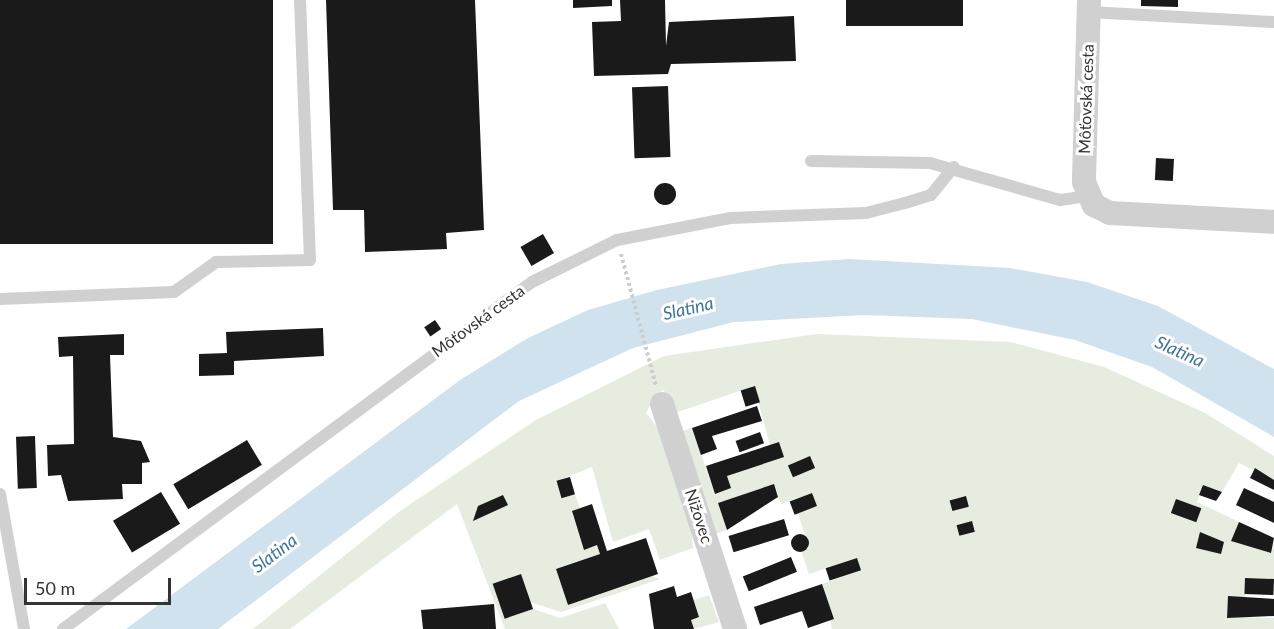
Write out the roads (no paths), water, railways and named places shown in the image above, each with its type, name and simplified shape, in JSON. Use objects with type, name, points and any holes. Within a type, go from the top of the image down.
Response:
[{"type":"street","name":"Môťovská cesta","points":[[1088,196],[1083,138],[1089,6]]},
{"type":"street","points":[[1088,196],[1110,213],[1274,222]]},
{"type":"street","name":"Nižovec","points":[[662,404],[735,629]]},
{"type":"lane","points":[[0,299],[174,291],[216,262],[310,260],[300,0]]},
{"type":"lane","points":[[1089,6],[1274,22]]},
{"type":"lane","points":[[812,161],[954,167],[1060,200],[1088,196]]},
{"type":"lane","name":"Môťovská cesta","points":[[63,629],[305,454],[461,331],[532,282],[617,240],[729,218],[866,213],[931,195],[954,167]]},
{"type":"lane","points":[[0,494],[24,629]]},
{"type":"water","name":"Slatina","points":[[849,259],[1010,268],[1087,282],[1158,306],[1274,369],[1274,437],[1152,367],[1075,340],[972,319],[864,315],[734,322],[633,348],[519,401],[218,629],[126,629],[460,380],[528,338],[588,310],[657,290],[781,264]]}]
